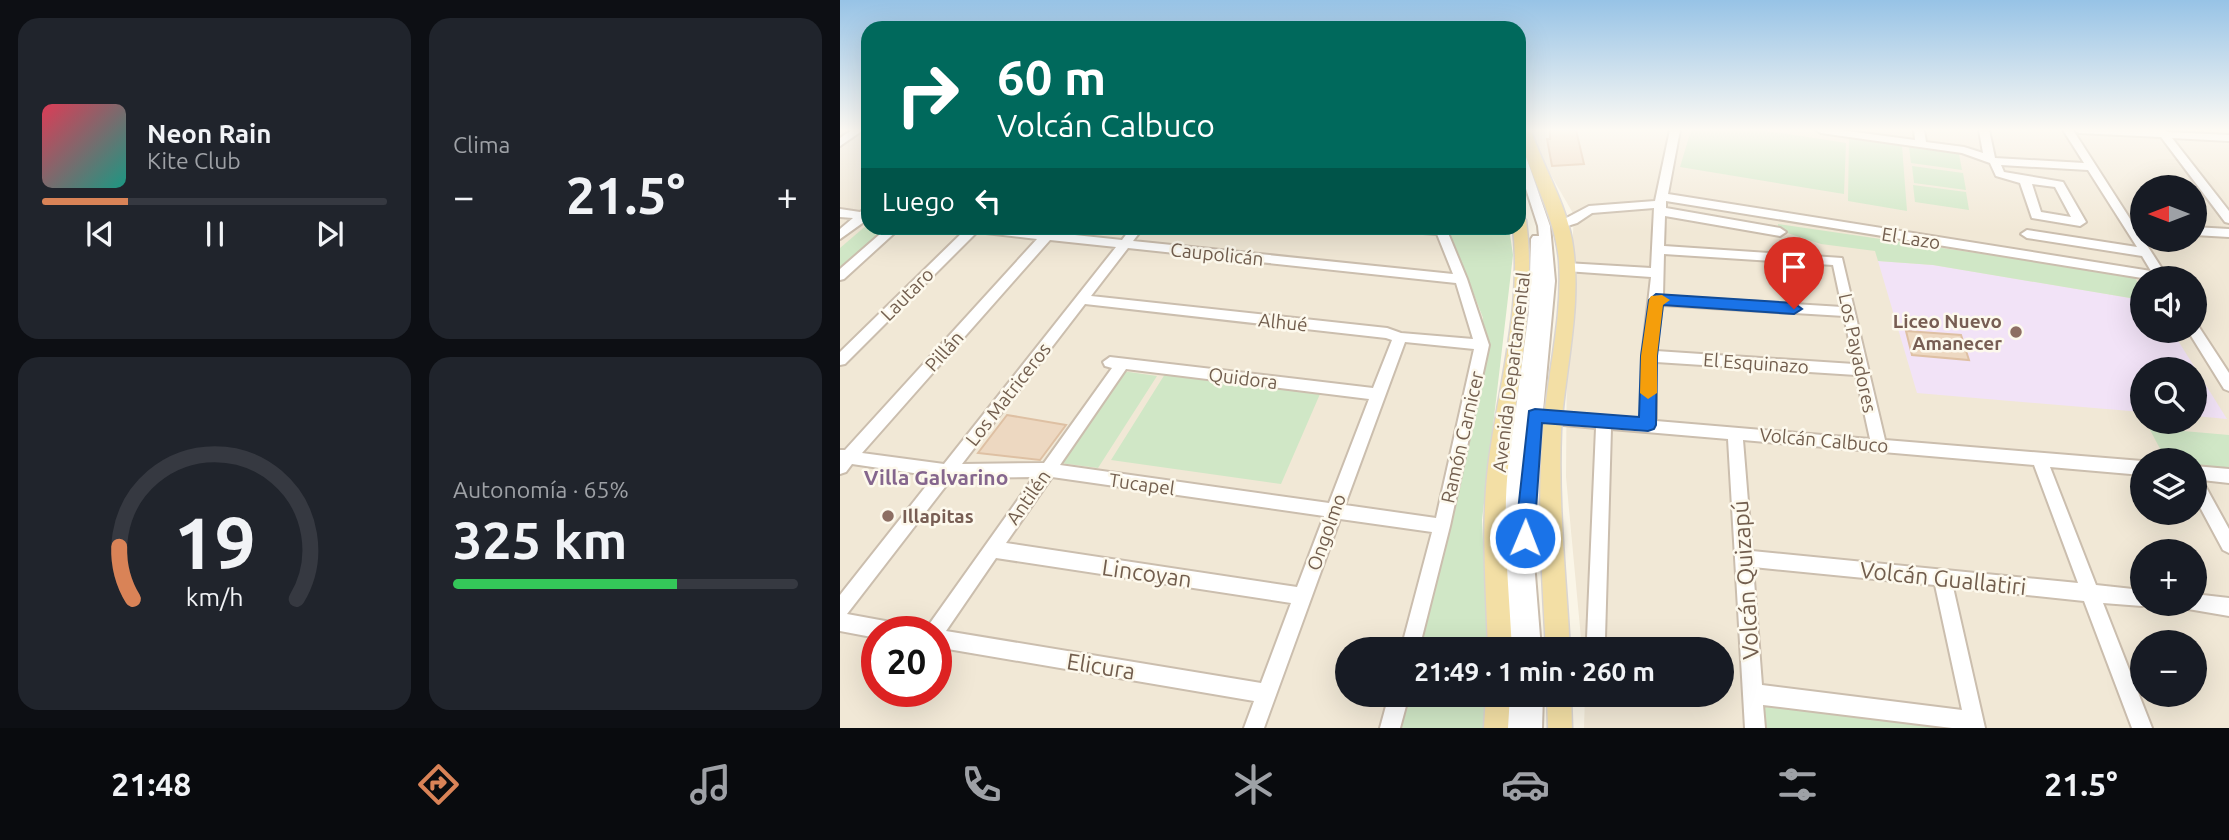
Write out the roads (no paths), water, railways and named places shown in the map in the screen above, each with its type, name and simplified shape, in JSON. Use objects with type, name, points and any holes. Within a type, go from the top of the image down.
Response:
[{"type":"main road","name":"Avenida Departamental","points":[[1500,637],[1496,498],[1565,319],[1566,267],[1561,224],[1536,164]]},
{"type":"main road","name":"Avenida Departamental","points":[[1521,235],[1529,415],[1549,518],[1557,637]]},
{"type":"main road","points":[[1496,728],[1497,707]]},
{"type":"main road","points":[[1559,707],[1560,728]]},
{"type":"street","points":[[1648,425],[1649,356],[1658,273],[1660,204],[1668,164]]},
{"type":"street","points":[[1994,164],[2000,174],[2025,180],[2054,182],[2062,186],[2080,222],[2036,215],[2025,180]]},
{"type":"street","points":[[2049,164],[2092,167]]},
{"type":"street","points":[[2090,164],[2130,219]]},
{"type":"street","points":[[2187,164],[2229,219]]},
{"type":"street","points":[[1517,637],[1511,498],[1547,321],[1548,259],[1544,226],[1526,172]]},
{"type":"street","points":[[1526,196],[1538,242],[1525,514],[1525,562],[1531,637]]},
{"type":"street","points":[[1660,204],[1780,232]]},
{"type":"street","name":"El Lazo","points":[[1561,224],[1589,210],[1660,204],[2130,272]]},
{"type":"street","points":[[840,213],[861,214]]},
{"type":"street","points":[[840,235],[861,218]]},
{"type":"street","points":[[2207,231],[2229,233]]},
{"type":"street","points":[[2027,234],[2146,253],[2154,266]]},
{"type":"street","points":[[840,275],[886,235]]},
{"type":"street","name":"Lautaro","points":[[840,360],[966,235]]},
{"type":"street","name":"Pillán","points":[[843,460],[1048,235]]},
{"type":"street","name":"Caupolicán","points":[[1069,235],[1124,244],[1461,279]]},
{"type":"street","name":"Los Matriceros","points":[[840,609],[1131,235]]},
{"type":"street","name":"Ramón Carnicer","points":[[1413,637],[1442,526],[1482,345],[1443,235]]},
{"type":"street","name":"Los Payadores","points":[[1659,250],[1838,261],[1879,445]]},
{"type":"street","points":[[1566,267],[1658,273]]},
{"type":"street","name":"Alhué","points":[[1082,299],[1387,333],[1401,338],[1482,345]]},
{"type":"street","points":[[1656,300],[1849,312]]},
{"type":"street","name":"Ongolmo","points":[[1254,728],[1377,394],[1396,344],[1401,338]]},
{"type":"street","points":[[2202,343],[2229,385]]},
{"type":"street","name":"El Esquinazo","points":[[1649,356],[1862,370]]},
{"type":"street","name":"Quidora","points":[[1116,362],[1377,394]]},
{"type":"street","name":"Antilén","points":[[945,616],[1047,470],[1116,362]]},
{"type":"street","name":"Volcán Calbuco","points":[[1529,415],[2130,467]]},
{"type":"street","points":[[1595,637],[1604,421]]},
{"type":"street","name":"Volcán Quizapú","points":[[1735,432],[1755,728]]},
{"type":"street","points":[[2039,459],[2142,728]]},
{"type":"street","name":"Tucapel","points":[[843,460],[948,471],[1047,470],[1442,526]]},
{"type":"street","points":[[2207,474],[2229,476]]},
{"type":"street","points":[[2207,504],[2229,545]]},
{"type":"street","name":"Lincoyan","points":[[991,550],[1303,596]]},
{"type":"street","name":"Volcán Guallatiri","points":[[1743,558],[2130,597]]},
{"type":"street","points":[[1753,694],[1976,724],[1941,578]]},
{"type":"street","points":[[2207,604],[2229,607]]},
{"type":"street","points":[[840,622],[861,626]]},
{"type":"street","name":"Elicura","points":[[952,641],[1266,694]]},
{"type":"street","points":[[1390,728],[1396,707]]},
{"type":"street","points":[[1514,728],[1516,707]]},
{"type":"street","points":[[1532,728],[1533,707]]},
{"type":"place","name":"Liceo Nuevo Amanecer","points":[[2016,332]]},
{"type":"place","name":"Illapitas","points":[[888,516]]},
{"type":"district","name":"Villa Galvarino","points":[[936,477]]}]
